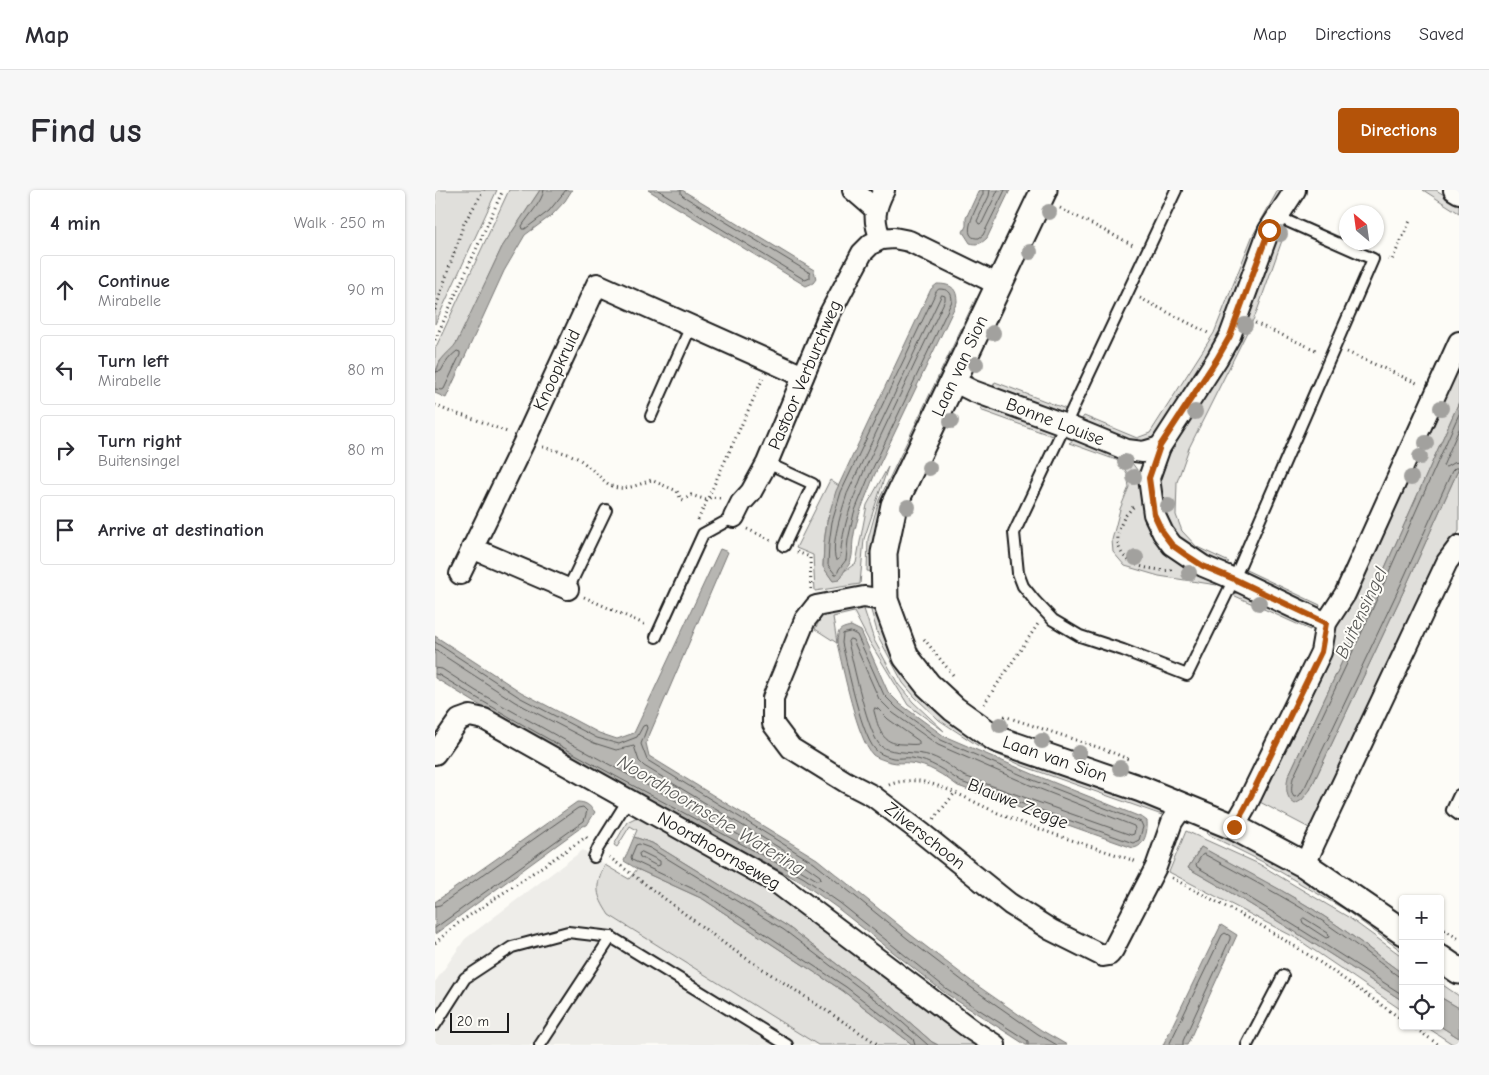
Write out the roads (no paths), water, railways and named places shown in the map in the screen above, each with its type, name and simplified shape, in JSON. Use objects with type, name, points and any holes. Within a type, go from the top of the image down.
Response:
[{"type":"street","points":[[853,190],[875,209]]},
{"type":"street","points":[[884,190],[875,209],[875,222],[881,239],[894,238],[909,241],[998,285]]},
{"type":"street","points":[[1295,190],[1269,230],[1226,342],[1217,359],[1160,446],[1149,478],[1154,514],[1163,533],[1172,545],[1203,566],[1326,623]]},
{"type":"street","points":[[1454,190],[1459,193]]},
{"type":"street","name":"Laan van Sion","points":[[1052,199],[998,285],[893,506],[884,553],[885,600],[906,657],[929,685],[954,709],[996,739],[1141,789],[1234,827],[1305,865],[1399,929]]},
{"type":"street","name":"Pastoor Verburchweg","points":[[738,510],[751,492],[767,463],[828,317],[862,253],[871,244],[881,239]]},
{"type":"street","name":"Knoopkruid","points":[[460,574],[525,440],[597,284],[803,376]]},
{"type":"street","points":[[1234,827],[1321,652],[1326,623],[1345,594],[1459,342]]},
{"type":"street","name":"Bonne Louise","points":[[953,381],[973,391],[1066,425],[1127,450],[1143,452],[1160,446]]},
{"type":"street","points":[[1305,865],[1447,562],[1459,546]]},
{"type":"street","points":[[472,548],[568,588]]},
{"type":"street","name":"Zilverschoon","points":[[885,600],[863,597],[816,606],[805,620],[773,698],[773,724],[791,748],[846,782],[873,796],[1010,904],[1051,930],[1103,956],[1109,955],[1156,867],[1173,822],[1183,806]]},
{"type":"street","name":"Noordhoornseweg","points":[[435,754],[459,720],[470,716],[484,719],[777,883],[971,1030],[995,1045]]},
{"type":"street","points":[[1444,961],[1459,971]]},
{"type":"lane","points":[[1176,190],[1014,533],[1019,572],[1023,586],[1053,620],[1080,636],[1123,650],[1187,675],[1234,579],[1373,260],[1278,217]]},
{"type":"lane","points":[[651,416],[691,326]]},
{"type":"lane","points":[[767,463],[813,484],[784,546]]},
{"type":"lane","points":[[568,588],[606,510]]},
{"type":"lane","points":[[656,637],[703,534],[738,510]]},
{"type":"lane","points":[[1459,795],[1452,810],[1459,815]]},
{"type":"lane","points":[[596,853],[628,800]]},
{"type":"lane","points":[[435,1025],[465,978],[512,947],[568,932],[611,937],[787,1045]]},
{"type":"lane","points":[[540,1045],[611,937]]},
{"type":"lane","points":[[1247,1045],[1283,976]]},
{"type":"water","points":[[540,190],[572,190],[552,215],[525,235],[504,271],[446,398],[435,393],[436,372],[441,360],[457,342],[502,247]]},
{"type":"water","points":[[648,190],[682,190],[814,270],[816,279],[813,283],[806,286]]},
{"type":"water","points":[[979,190],[1010,190],[987,238],[981,243],[975,244],[970,243],[963,232],[966,226],[966,218]]},
{"type":"water","points":[[937,284],[952,288],[956,293],[957,302],[874,476],[856,524],[850,562],[842,577],[839,580],[833,581],[823,567],[827,521],[836,491],[931,289]]},
{"type":"water","points":[[1459,402],[1459,468],[1310,790],[1302,800],[1295,804],[1289,799],[1288,777],[1363,617]]},
{"type":"water","name":"Noordhoornsche Watering","points":[[720,549],[728,552],[646,743],[649,756],[817,859],[975,984],[1041,1030],[1067,1045],[1026,1045],[945,993],[836,907],[801,882],[525,732],[435,678],[435,636],[521,692],[599,733],[617,739],[634,733]]},
{"type":"water","points":[[851,626],[861,631],[888,692],[900,704],[944,736],[1143,818],[1147,821],[1147,825],[1143,841],[1140,845],[1133,848],[958,786],[930,768],[910,763],[893,763],[873,755],[867,747],[856,719],[837,643],[839,631]]},
{"type":"water","points":[[577,802],[587,804],[595,812],[587,825],[583,826],[435,934],[435,902]]},
{"type":"water","points":[[634,837],[652,843],[787,926],[889,1004],[932,1042],[938,1045],[913,1045],[843,991],[703,899],[637,869],[624,861]]},
{"type":"water","points":[[1201,847],[1313,909],[1399,971],[1399,998],[1269,916],[1188,868]]},
{"type":"water","points":[[1221,925],[1237,935],[1187,1045],[1163,1045]]},
{"type":"water","points":[[1444,999],[1459,1008],[1459,1038],[1444,1029]]},
{"type":"water label","name":"Buitensingel","points":[[1361,613]]}]
